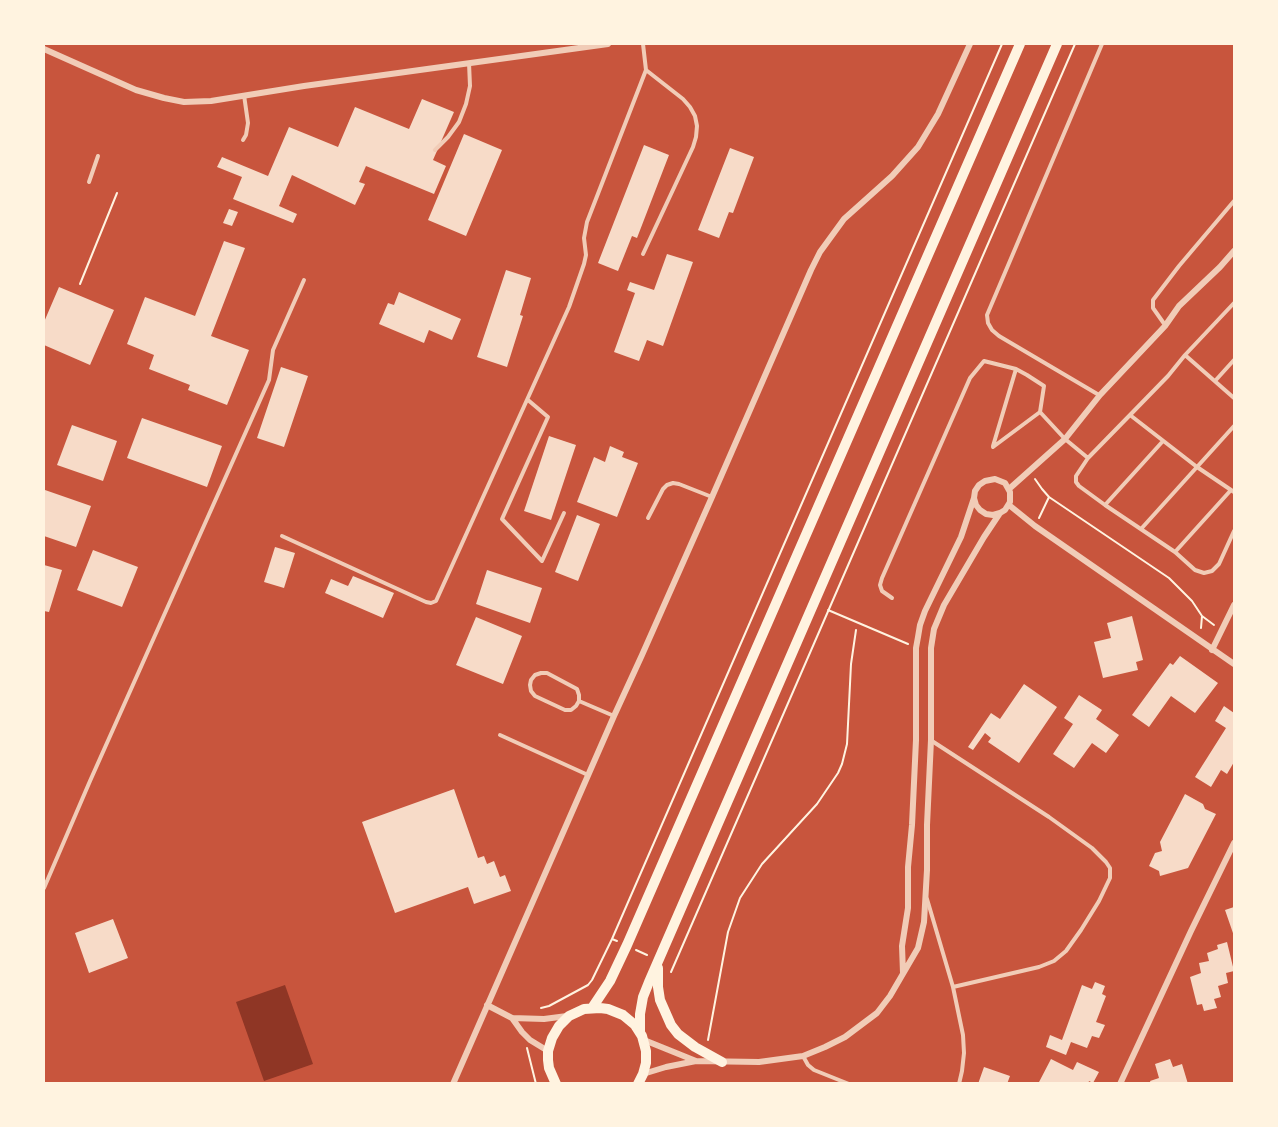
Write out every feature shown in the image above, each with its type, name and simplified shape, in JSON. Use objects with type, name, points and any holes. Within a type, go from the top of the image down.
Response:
[{"type":"main road","points":[[592,1008],[610,981],[627,945],[1020,44]]},
{"type":"main road","points":[[640,1080],[646,1063],[646,1051],[640,1014],[659,960],[1058,44]]},
{"type":"main road","points":[[659,960],[660,1000],[671,1025],[686,1041],[722,1062]]},
{"type":"main road","points":[[556,1083],[549,1068],[548,1052],[559,1026],[569,1016],[592,1008],[616,1011],[630,1019],[642,1036]]},
{"type":"street","points":[[44,49],[136,90],[184,102],[211,101],[608,44]]},
{"type":"street","points":[[453,1083],[810,270],[844,219],[892,176],[918,147],[938,114],[970,44]]},
{"type":"street","points":[[1009,489],[1065,439],[1100,395],[1165,326],[1179,306],[1234,251]]},
{"type":"street","points":[[640,1080],[666,1067],[696,1061],[759,1062],[803,1056],[845,1037],[862,1026],[884,1005],[903,974],[918,948],[924,921],[931,740],[931,648],[934,629],[944,605],[984,537],[1000,513],[1009,505],[1011,496],[1009,489],[1002,481],[995,479],[988,479],[975,491],[961,537],[924,612],[920,625],[916,648],[916,740],[908,867],[908,908],[902,946],[903,974]]},
{"type":"street","points":[[974,498],[976,505],[983,513],[990,515],[1000,513]]},
{"type":"street","points":[[1009,505],[1234,664]]},
{"type":"street","points":[[1212,650],[1234,605]]},
{"type":"street","points":[[1120,1083],[1234,843]]},
{"type":"street","points":[[487,1005],[512,1018],[544,1019],[569,1016]]},
{"type":"street","points":[[512,1018],[530,1040],[548,1052]]},
{"type":"street","points":[[642,1036],[696,1061]]},
{"type":"lane","points":[[282,536],[426,602],[436,601],[569,307],[586,255],[584,237],[587,222],[646,70],[643,44]]},
{"type":"lane","points":[[1100,395],[999,336],[992,330],[987,315],[1102,44]]},
{"type":"lane","points":[[435,150],[459,122],[470,86],[469,63]]},
{"type":"lane","points":[[643,254],[693,147],[697,126],[695,116],[683,99],[646,70]]},
{"type":"lane","points":[[243,140],[248,123],[244,95]]},
{"type":"lane","points":[[89,182],[98,156]]},
{"type":"lane","points":[[1165,326],[1152,308],[1153,300],[1234,201]]},
{"type":"lane","points":[[44,888],[269,380],[273,350],[304,279]]},
{"type":"lane","points":[[1234,303],[1168,376],[1088,458],[1076,476],[1079,486],[1175,552],[1195,570],[1204,573],[1212,571],[1219,564],[1234,531]]},
{"type":"lane","points":[[1185,355],[1234,398]]},
{"type":"lane","points":[[1215,381],[1234,360]]},
{"type":"lane","points":[[892,598],[882,591],[880,585],[882,578],[969,378],[984,361],[1016,369],[1044,386],[1040,412],[993,447],[1016,369]]},
{"type":"lane","points":[[528,400],[548,417],[502,519],[542,561],[564,513]]},
{"type":"lane","points":[[1040,412],[1065,439],[1088,458]]},
{"type":"lane","points":[[1130,415],[1197,468],[1233,491],[1175,552]]},
{"type":"lane","points":[[1141,529],[1234,426]]},
{"type":"lane","points":[[1105,505],[1163,441]]},
{"type":"lane","points":[[648,518],[663,489],[673,483],[712,497]]},
{"type":"lane","points":[[547,673],[577,689],[579,701],[571,710],[565,711],[535,696],[531,691],[531,680],[535,675],[547,673]]},
{"type":"lane","points":[[579,701],[614,716]]},
{"type":"lane","points":[[500,735],[588,776]]},
{"type":"lane","points":[[931,740],[1049,817],[1092,848],[1110,868],[1110,878],[1082,930],[1066,951],[1054,961],[1039,967],[953,987]]},
{"type":"lane","points":[[926,895],[953,987],[963,1035],[964,1053],[958,1083]]},
{"type":"lane","points":[[803,1056],[813,1070],[849,1083]]},
{"type":"path","points":[[538,1009],[549,1006],[588,985],[612,939],[1002,44]]},
{"type":"path","points":[[669,977],[1074,44]]},
{"type":"path","points":[[80,284],[117,193]]},
{"type":"path","points":[[1030,471],[1049,497],[1169,578],[1192,601],[1202,616],[1222,630]]},
{"type":"path","points":[[1035,525],[1049,497]]},
{"type":"path","points":[[828,610],[916,648]]},
{"type":"path","points":[[1200,641],[1202,616]]},
{"type":"path","points":[[706,1054],[728,932],[740,898],[762,864],[817,804],[842,764],[847,744],[851,664],[856,630]]},
{"type":"path","points":[[612,939],[673,967]]},
{"type":"path","points":[[525,1043],[536,1083]]},
{"type":"shaded area","points":[[285,985],[313,1064],[264,1081],[236,1002]]},
{"type":"building","points":[[422,99],[454,112],[433,160],[446,166],[434,194],[366,166],[359,182],[365,184],[355,205],[292,175],[279,206],[297,214],[293,223],[233,199],[242,177],[217,167],[222,157],[268,176],[289,127],[338,147],[355,107],[409,129]]},
{"type":"building","points":[[464,134],[502,150],[466,236],[428,220]]},
{"type":"building","points":[[644,145],[669,155],[637,238],[632,236],[618,271],[598,263]]},
{"type":"building","points":[[730,148],[754,157],[733,213],[729,212],[719,238],[698,230]]},
{"type":"building","points":[[229,209],[238,212],[232,226],[223,223]]},
{"type":"building","points":[[224,241],[245,248],[211,336],[249,350],[227,405],[188,390],[190,385],[149,369],[154,355],[127,344],[145,297],[195,316]]},
{"type":"building","points":[[667,254],[693,262],[663,346],[647,340],[639,361],[614,352],[635,293],[627,290],[630,282],[654,290]]},
{"type":"building","points":[[506,270],[531,278],[520,315],[523,316],[507,367],[477,357]]},
{"type":"building","points":[[59,287],[114,310],[90,365],[44,345],[44,322]]},
{"type":"building","points":[[399,292],[461,319],[452,340],[429,330],[424,343],[379,324],[388,303],[394,305]]},
{"type":"building","points":[[281,367],[308,376],[284,447],[257,438]]},
{"type":"building","points":[[142,418],[222,446],[207,487],[127,458]]},
{"type":"building","points":[[72,425],[117,441],[103,481],[57,465]]},
{"type":"building","points":[[549,436],[576,445],[551,520],[524,511]]},
{"type":"building","points":[[610,446],[624,452],[622,457],[638,463],[617,517],[577,502],[594,457],[605,462]]},
{"type":"building","points":[[45,490],[91,506],[76,547],[44,536]]},
{"type":"building","points":[[577,515],[600,524],[578,581],[555,572]]},
{"type":"building","points":[[275,547],[295,553],[284,588],[264,582]]},
{"type":"building","points":[[93,550],[138,567],[122,607],[77,590]]},
{"type":"building","points":[[44,565],[62,570],[49,612],[44,611]]},
{"type":"building","points":[[487,570],[542,588],[530,623],[476,604]]},
{"type":"building","points":[[353,576],[394,593],[383,618],[325,593],[331,579],[348,586]]},
{"type":"building","points":[[1132,616],[1143,660],[1136,662],[1138,670],[1103,678],[1094,642],[1111,638],[1107,623]]},
{"type":"building","points":[[476,617],[522,636],[503,684],[456,665]]},
{"type":"building","points":[[1180,656],[1218,683],[1195,713],[1171,696],[1149,727],[1132,715],[1170,663],[1173,665]]},
{"type":"building","points":[[1024,684],[1057,707],[1019,763],[988,742],[991,738],[985,733],[973,750],[968,747],[991,713],[1000,719]]},
{"type":"building","points":[[1079,695],[1102,710],[1096,719],[1119,735],[1106,753],[1092,743],[1074,768],[1053,754],[1073,724],[1064,718]]},
{"type":"building","points":[[1224,706],[1234,713],[1234,762],[1227,774],[1221,770],[1211,787],[1195,777],[1226,728],[1215,721]]},
{"type":"building","points":[[454,789],[478,858],[484,856],[487,864],[494,861],[500,877],[505,875],[511,891],[474,904],[468,887],[395,913],[362,822]]},
{"type":"building","points":[[1185,794],[1216,814],[1188,868],[1160,876],[1159,871],[1149,866],[1155,853],[1162,851],[1160,842]]},
{"type":"building","points":[[1234,907],[1234,936],[1225,910]]},
{"type":"building","points":[[113,919],[128,958],[89,973],[75,933]]},
{"type":"building","points":[[1227,942],[1234,971],[1226,973],[1228,983],[1218,986],[1221,997],[1214,999],[1217,1008],[1204,1011],[1202,1004],[1197,1005],[1190,977],[1201,973],[1199,963],[1209,961],[1207,953],[1218,949],[1217,945]]},
{"type":"building","points":[[1095,982],[1105,986],[1102,994],[1106,996],[1096,1022],[1105,1025],[1099,1038],[1092,1036],[1087,1048],[1071,1042],[1066,1055],[1046,1047],[1050,1035],[1062,1040],[1082,985],[1092,989]]},
{"type":"building","points":[[1051,1059],[1073,1070],[1077,1062],[1099,1072],[1093,1083],[1089,1081],[1088,1084],[1038,1084]]},
{"type":"building","points":[[1170,1059],[1173,1067],[1182,1064],[1188,1084],[1151,1084],[1150,1081],[1159,1078],[1155,1064]]},
{"type":"building","points":[[984,1067],[1010,1076],[1007,1084],[978,1084]]}]
